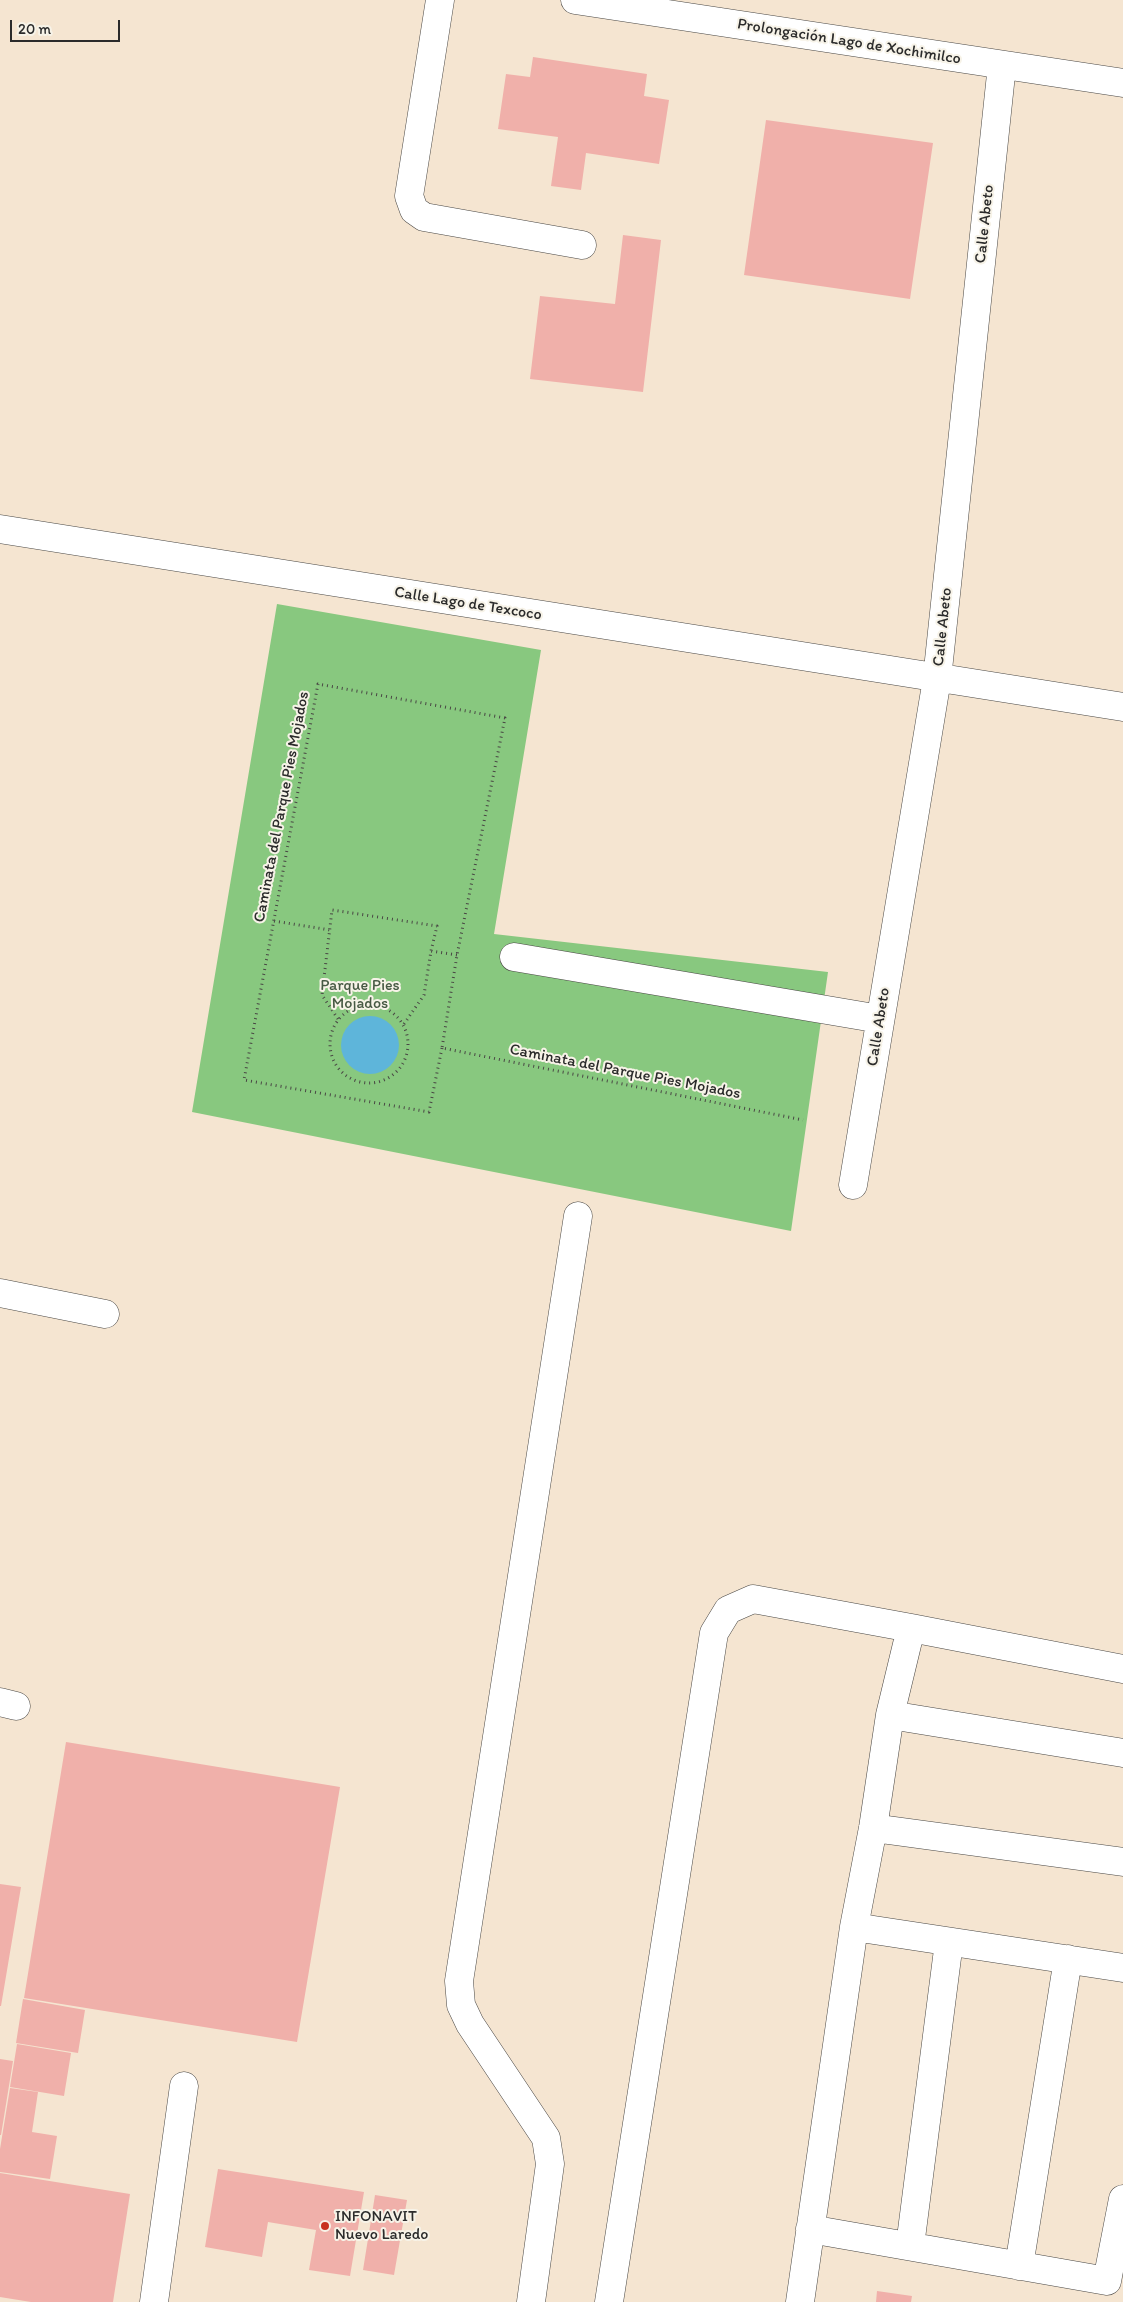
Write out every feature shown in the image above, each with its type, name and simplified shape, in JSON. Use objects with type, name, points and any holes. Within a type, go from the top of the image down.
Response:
[{"type":"street","points":[[440,0],[410,196],[414,210],[424,217],[582,246]]},
{"type":"street","name":"Prolongación Lago de Xochimilco","points":[[575,0],[1123,83]]},
{"type":"street","name":"Calle Abeto","points":[[854,1184],[937,679],[1002,65]]},
{"type":"street","name":"Calle Lago de Texcoco","points":[[0,529],[1123,707]]},
{"type":"street","points":[[514,958],[880,1019]]},
{"type":"street","points":[[530,2302],[550,2164],[546,2138],[470,2024],[461,2005],[458,1981],[578,1216]]},
{"type":"street","points":[[0,1294],[105,1314]]},
{"type":"street","points":[[609,2302],[714,1634],[728,1610],[753,1599],[1123,1669]]},
{"type":"street","points":[[800,2302],[854,1927],[874,1828],[890,1715],[911,1628]]},
{"type":"street","points":[[890,1715],[1123,1753]]},
{"type":"street","points":[[874,1828],[1123,1862]]},
{"type":"street","points":[[854,1927],[1123,1968]]},
{"type":"street","points":[[910,2246],[949,1942]]},
{"type":"street","points":[[1019,2266],[1068,1959]]},
{"type":"street","points":[[154,2302],[184,2086]]},
{"type":"street","points":[[810,2228],[1019,2266],[1111,2289],[1123,2199]]},
{"type":"path","name":"Caminata del Parque Pies Mojados","points":[[318,684],[505,718],[457,955],[442,1048],[429,1112],[244,1080],[274,921],[318,684]]},
{"type":"path","points":[[338,1020],[322,995],[332,910],[437,926],[424,995],[404,1024]]},
{"type":"path","points":[[274,921],[330,930]]},
{"type":"path","points":[[432,951],[457,955]]},
{"type":"path","points":[[372,1004],[396,1014],[404,1024],[408,1036],[409,1049],[405,1062],[392,1076],[373,1084],[360,1083],[348,1077],[338,1068],[332,1057],[330,1044],[332,1031],[338,1020],[348,1011],[372,1004]]},
{"type":"path","name":"Caminata del Parque Pies Mojados","points":[[442,1048],[803,1120]]},
{"type":"green space","name":"Parque Pies Mojados","points":[[277,604],[541,650],[494,934],[828,972],[791,1231],[192,1112]]},
{"type":"water","points":[[370,1016],[381,1018],[391,1024],[397,1034],[399,1045],[397,1056],[391,1066],[381,1072],[370,1074],[359,1072],[349,1066],[343,1056],[341,1045],[343,1034],[349,1024],[359,1018]]},
{"type":"building","points":[[533,57],[647,74],[644,96],[669,100],[659,164],[586,153],[581,190],[551,186],[558,137],[498,129],[506,74],[530,77]]},
{"type":"building","points":[[766,120],[933,143],[910,299],[744,275]]},
{"type":"building","points":[[623,235],[661,240],[643,392],[530,379],[540,296],[615,304]]},
{"type":"building","points":[[66,1742],[340,1787],[297,2042],[24,1998]]},
{"type":"building","points":[[0,1884],[21,1887],[1,2006],[0,2006]]},
{"type":"building","points":[[23,1999],[85,2010],[78,2053],[16,2043]]},
{"type":"building","points":[[17,2044],[71,2053],[64,2096],[10,2087]]},
{"type":"building","points":[[0,2059],[13,2061],[1,2135],[0,2135]]},
{"type":"building","points":[[10,2088],[38,2092],[32,2132],[57,2136],[50,2179],[0,2172],[0,2149]]},
{"type":"building","name":"INFONAVIT Nuevo Laredo","points":[[218,2169],[364,2192],[350,2276],[309,2270],[316,2230],[268,2222],[262,2257],[205,2247]]},
{"type":"building","points":[[0,2173],[130,2194],[113,2302],[31,2302],[0,2297]]},
{"type":"building","points":[[375,2195],[407,2200],[394,2275],[363,2270]]},
{"type":"building","points":[[877,2291],[912,2296],[911,2302],[876,2302]]},
{"type":"place","name":"INFONAVIT Nuevo Laredo","points":[[325,2226]]}]
